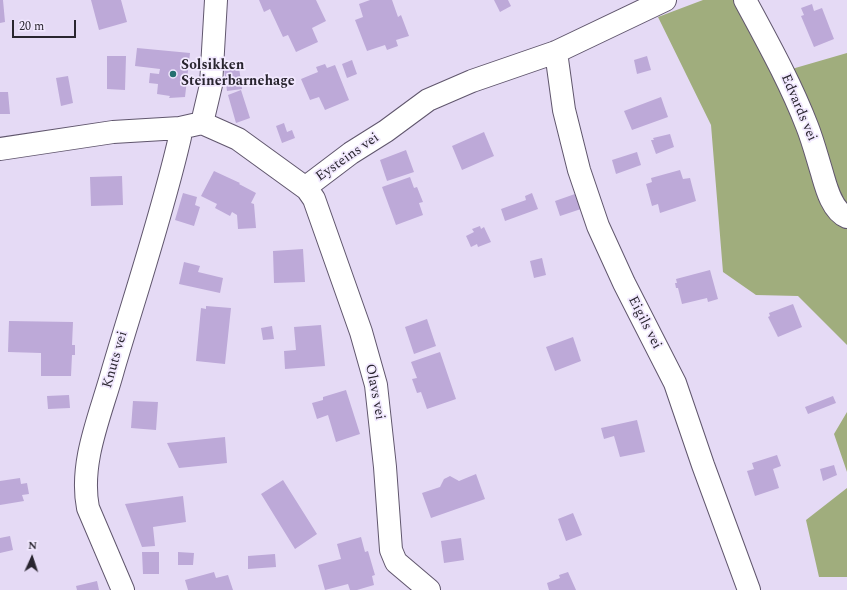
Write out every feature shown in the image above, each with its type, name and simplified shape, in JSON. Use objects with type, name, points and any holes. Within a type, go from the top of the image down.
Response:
[{"type":"street","points":[[0,149],[113,132],[180,128],[202,123],[211,85],[216,0]]},
{"type":"street","name":"Eysteins vei","points":[[202,123],[238,139],[307,189],[310,184],[351,153],[386,131],[428,100],[472,81],[556,52],[665,0]]},
{"type":"street","name":"Edvards vei","points":[[745,0],[798,104],[808,128],[832,201],[839,211],[847,217]]},
{"type":"street","name":"Eigils vei","points":[[556,52],[564,110],[575,155],[598,226],[624,283],[675,383],[705,472],[749,590]]},
{"type":"street","name":"Knuts vei","points":[[123,590],[88,508],[86,495],[86,465],[134,298],[168,189],[180,136],[180,128]]},
{"type":"street","name":"Olavs vei","points":[[307,189],[314,199],[348,295],[376,385],[385,460],[391,550],[396,562],[429,590]]},
{"type":"green space","points":[[703,0],[736,0],[778,73],[847,53],[847,345],[798,296],[756,295],[723,272],[711,125],[658,17]]},
{"type":"green space","points":[[847,412],[847,472],[834,434]]},
{"type":"green space","points":[[847,488],[847,577],[819,577],[806,520]]},
{"type":"building","points":[[0,0],[3,0],[5,22],[0,23]]},
{"type":"building","points":[[91,0],[121,0],[127,22],[99,30]]},
{"type":"building","points":[[259,0],[316,0],[326,21],[312,28],[318,42],[296,52],[288,35],[283,37],[270,9],[264,12]]},
{"type":"building","points":[[370,0],[392,0],[398,17],[401,15],[409,36],[396,40],[398,46],[387,50],[385,45],[367,51],[355,20],[363,17],[359,4]]},
{"type":"building","points":[[494,0],[508,0],[511,6],[500,12]]},
{"type":"building","points":[[812,4],[814,11],[822,8],[834,39],[814,47],[801,16],[804,15],[801,8]]},
{"type":"building","points":[[137,48],[190,53],[185,97],[169,98],[170,96],[157,94],[158,84],[149,83],[150,73],[159,74],[160,69],[135,66]]},
{"type":"building","points":[[107,56],[126,56],[125,90],[107,89]]},
{"type":"building","points":[[647,56],[651,70],[637,74],[634,60]]},
{"type":"building","points":[[352,60],[357,74],[347,78],[342,64]]},
{"type":"building","points":[[325,64],[327,68],[335,65],[349,100],[325,110],[319,97],[310,100],[301,79],[318,72],[316,67]]},
{"type":"building","points":[[239,67],[242,89],[227,91],[224,69]]},
{"type":"building","points":[[68,76],[73,103],[61,106],[56,78]]},
{"type":"building","points":[[241,90],[250,118],[236,123],[228,95]]},
{"type":"building","points":[[0,92],[8,92],[10,114],[0,114]]},
{"type":"building","points":[[661,97],[668,117],[632,130],[624,111]]},
{"type":"building","points":[[284,123],[287,132],[292,130],[295,138],[282,143],[276,126]]},
{"type":"building","points":[[484,132],[494,156],[462,170],[452,146]]},
{"type":"building","points":[[670,134],[674,147],[656,154],[651,140],[654,140],[653,138]]},
{"type":"building","points":[[406,150],[414,172],[387,181],[380,160]]},
{"type":"building","points":[[637,152],[641,165],[616,174],[612,160]]},
{"type":"building","points":[[680,170],[683,179],[690,178],[696,201],[660,213],[658,204],[652,206],[646,184],[652,182],[651,178]]},
{"type":"building","points":[[214,171],[240,183],[239,184],[256,193],[251,203],[254,204],[256,228],[238,229],[237,215],[232,212],[230,216],[215,208],[217,204],[201,196]]},
{"type":"building","points":[[122,176],[123,205],[91,206],[90,177]]},
{"type":"building","points":[[410,177],[414,188],[417,187],[423,202],[419,203],[423,215],[396,225],[382,187]]},
{"type":"building","points":[[183,193],[197,197],[195,205],[200,207],[194,226],[175,220]]},
{"type":"building","points":[[532,193],[538,209],[505,221],[501,209],[526,200],[525,196]]},
{"type":"building","points":[[575,194],[581,209],[560,216],[555,201]]},
{"type":"building","points":[[480,226],[481,229],[484,227],[491,242],[478,247],[477,244],[471,247],[466,236],[474,232],[472,229]]},
{"type":"building","points":[[303,249],[305,282],[274,283],[273,251]]},
{"type":"building","points":[[542,258],[546,275],[534,278],[530,261]]},
{"type":"building","points":[[184,262],[200,266],[198,272],[223,278],[220,293],[179,284]]},
{"type":"building","points":[[710,270],[718,299],[708,302],[707,298],[682,304],[678,288],[676,288],[676,279]]},
{"type":"building","points":[[793,304],[802,327],[778,337],[768,317],[770,316],[769,313]]},
{"type":"building","points":[[206,306],[231,308],[225,364],[196,361],[201,308],[206,309]]},
{"type":"building","points":[[427,319],[436,346],[414,354],[405,327]]},
{"type":"building","points":[[9,321],[73,322],[72,345],[75,345],[75,355],[72,355],[71,376],[41,376],[41,353],[8,352]]},
{"type":"building","points":[[321,325],[325,366],[285,369],[284,351],[296,350],[294,327]]},
{"type":"building","points":[[272,326],[274,339],[263,340],[261,328]]},
{"type":"building","points":[[573,337],[581,361],[555,371],[546,347]]},
{"type":"building","points":[[440,352],[456,399],[427,409],[421,392],[417,393],[412,379],[417,378],[411,362]]},
{"type":"building","points":[[346,390],[360,434],[336,442],[328,415],[317,419],[312,403],[323,400],[323,397]]},
{"type":"building","points":[[69,395],[70,408],[48,409],[47,396]]},
{"type":"building","points":[[833,396],[836,403],[808,414],[805,407]]},
{"type":"building","points":[[133,401],[158,402],[156,430],[131,428]]},
{"type":"building","points":[[637,420],[645,452],[620,457],[614,436],[604,439],[601,428]]},
{"type":"building","points":[[225,437],[227,463],[179,468],[167,443]]},
{"type":"building","points":[[777,455],[781,466],[773,469],[779,488],[755,496],[747,471],[754,469],[752,463]]},
{"type":"building","points":[[834,465],[837,475],[823,481],[820,469]]},
{"type":"building","points":[[476,474],[485,499],[431,518],[422,493],[440,487],[444,479],[450,476],[459,481]]},
{"type":"building","points":[[20,478],[21,484],[27,483],[29,494],[22,495],[24,501],[0,505],[0,481]]},
{"type":"building","points":[[283,480],[317,534],[295,549],[261,494]]},
{"type":"building","points":[[183,496],[186,522],[153,527],[155,546],[142,547],[125,504]]},
{"type":"building","points":[[573,513],[582,535],[566,541],[558,519]]},
{"type":"building","points":[[10,536],[13,550],[0,553],[0,538]]},
{"type":"building","points":[[361,537],[365,552],[368,551],[375,575],[372,576],[374,585],[357,590],[350,590],[348,584],[325,590],[318,565],[341,559],[337,544]]},
{"type":"building","points":[[461,538],[464,560],[444,563],[441,541]]},
{"type":"building","points":[[142,552],[159,552],[159,574],[143,574]]},
{"type":"building","points":[[178,552],[194,553],[193,565],[178,565]]},
{"type":"building","points":[[275,554],[276,567],[248,569],[248,556]]},
{"type":"building","points":[[214,572],[216,578],[228,575],[233,590],[188,590],[185,580]]},
{"type":"building","points":[[568,572],[576,590],[549,590],[547,583],[560,578],[559,575]]},
{"type":"building","points":[[97,581],[99,590],[77,590],[76,586]]},
{"type":"place","name":"Solsikken Steinerbarnehage","points":[[173,74]]}]
